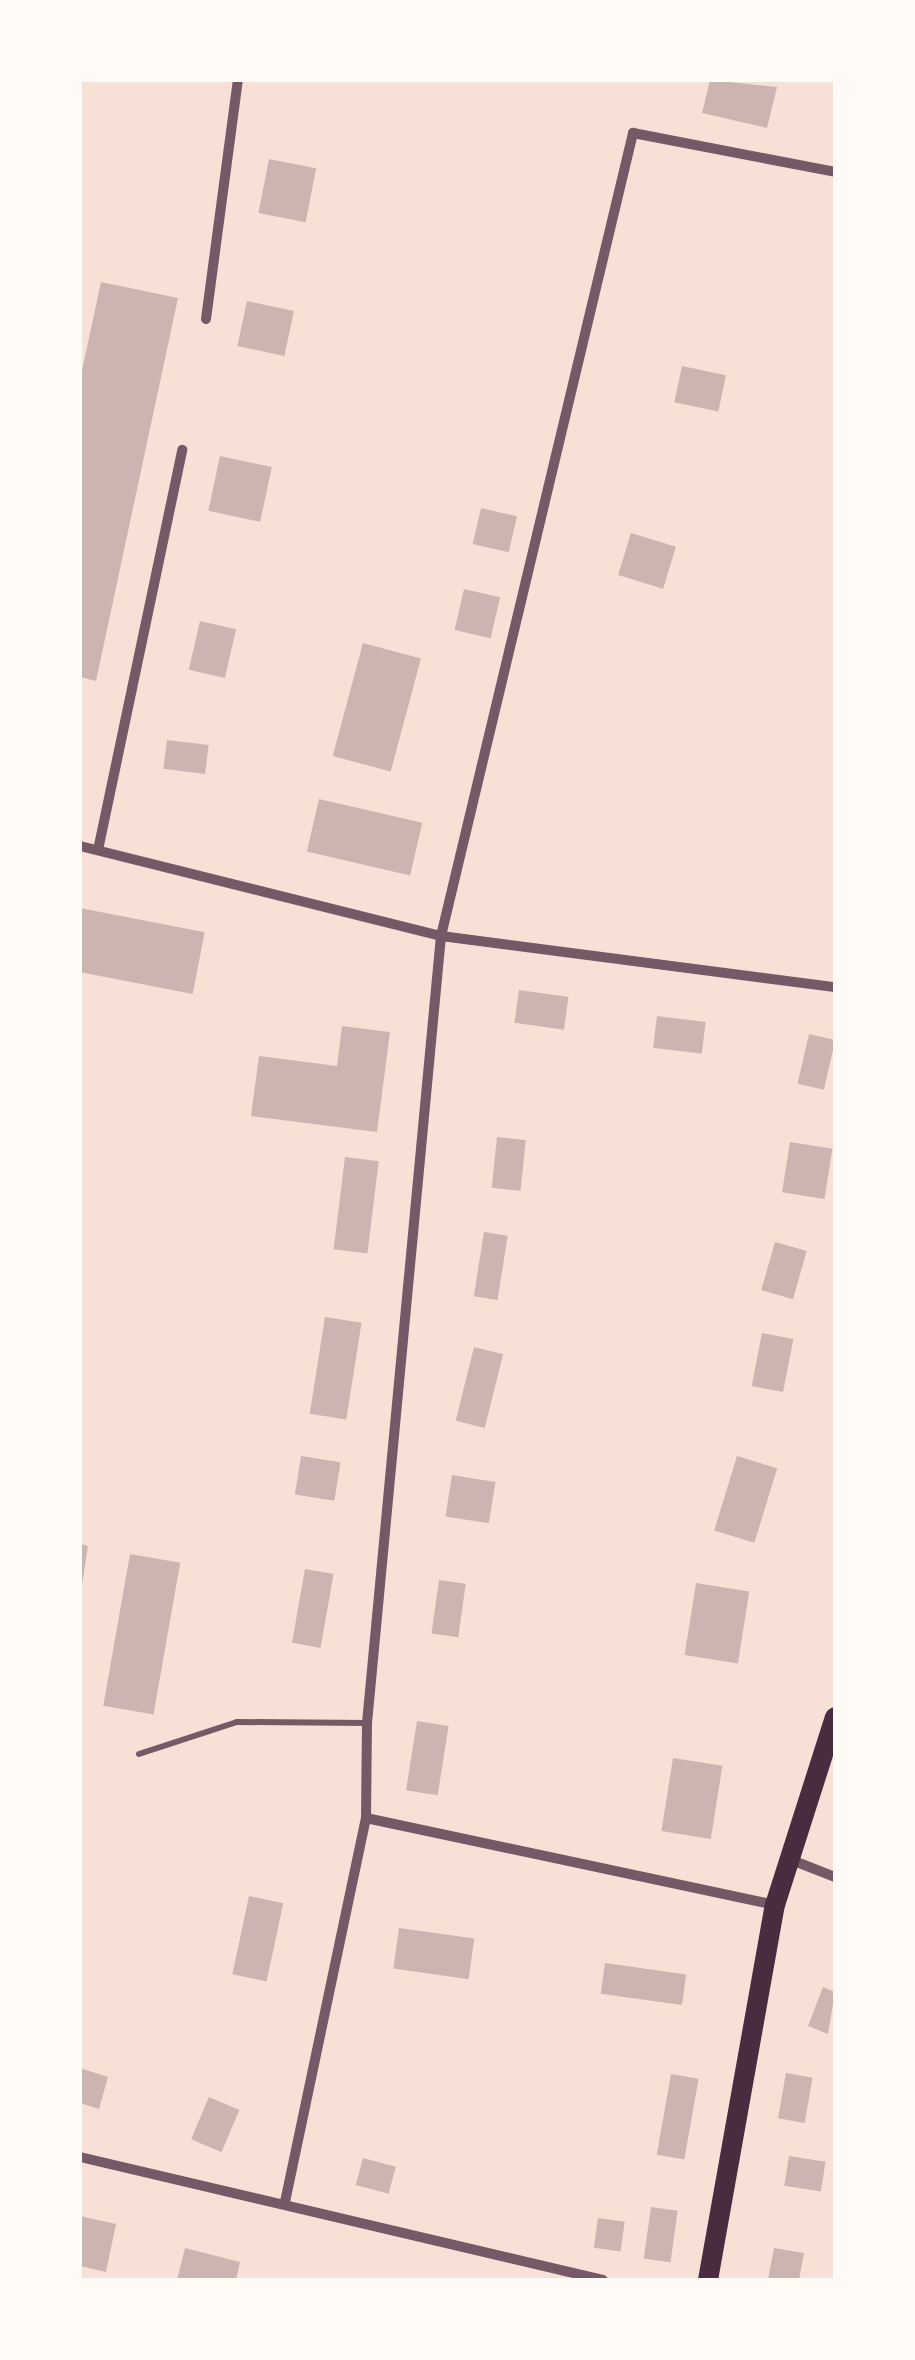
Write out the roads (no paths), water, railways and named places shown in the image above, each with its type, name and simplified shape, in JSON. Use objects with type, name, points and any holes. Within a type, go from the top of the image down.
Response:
[{"type":"highway","points":[[708,2280],[775,1905],[835,1716]]},
{"type":"street","points":[[206,319],[238,80]]},
{"type":"street","points":[[285,2202],[366,1818],[366,1723],[441,936],[633,134],[835,172]]},
{"type":"street","points":[[98,850],[182,450]]},
{"type":"street","points":[[80,846],[441,936],[835,987]]},
{"type":"street","points":[[366,1818],[775,1905]]},
{"type":"street","points":[[789,1858],[835,1877]]},
{"type":"street","points":[[80,2157],[285,2202],[603,2280]]},
{"type":"lane","points":[[139,1754],[237,1722],[366,1723]]}]
